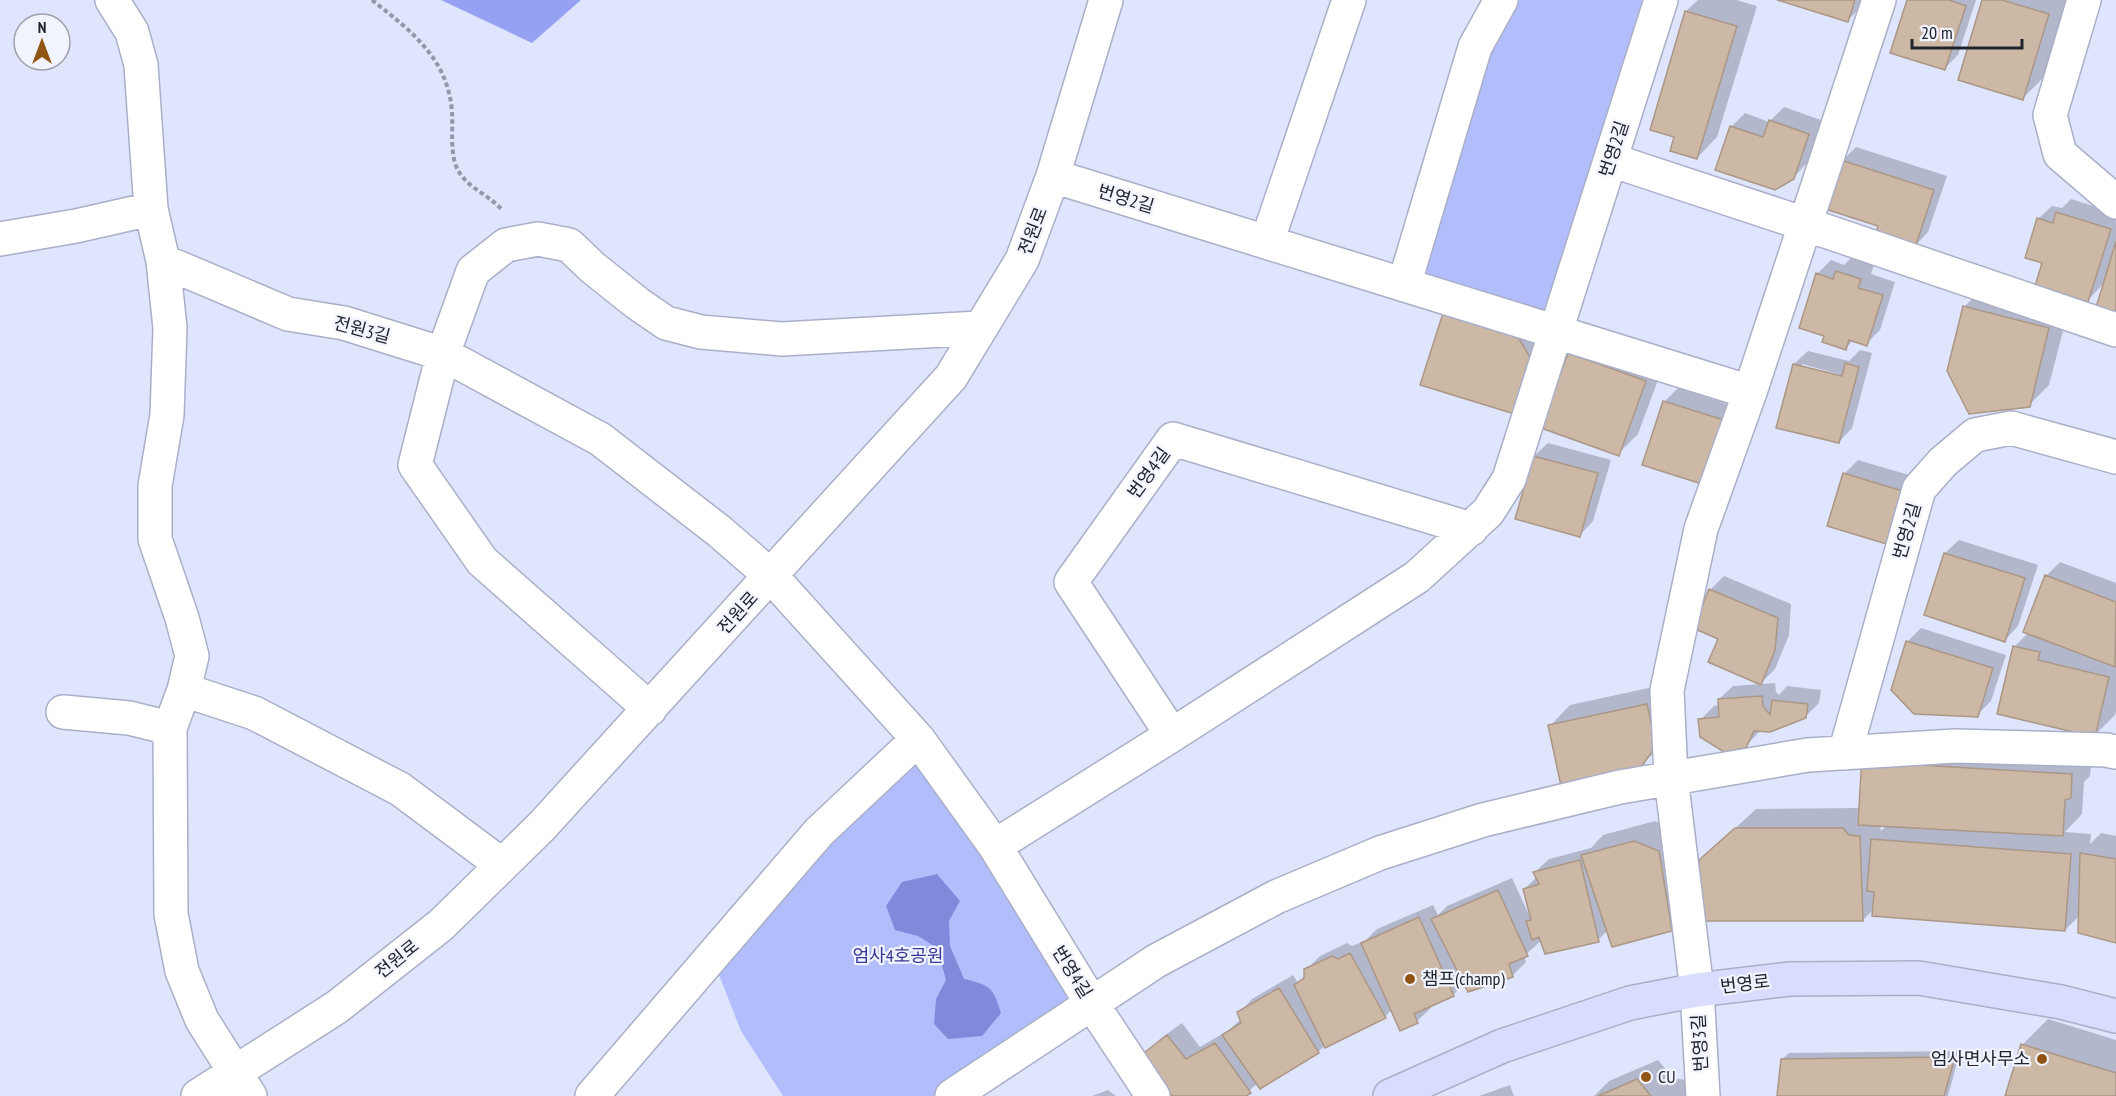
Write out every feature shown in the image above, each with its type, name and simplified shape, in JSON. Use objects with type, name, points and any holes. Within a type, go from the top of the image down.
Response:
[{"type":"street","points":[[112,0],[132,32],[141,65],[151,209],[163,261],[170,328],[167,415],[155,486],[155,538],[182,618],[192,656],[184,690],[170,728],[171,914],[182,971],[202,1020],[243,1085]]},
{"type":"street","name":"전원로","points":[[198,1096],[243,1085],[441,924],[542,826],[951,377],[1022,260],[1053,176],[1106,0]]},
{"type":"street","points":[[1267,242],[1349,0]]},
{"type":"street","points":[[1404,285],[1475,47],[1501,0]]},
{"type":"street","name":"번영2길","points":[[1556,332],[1661,0]]},
{"type":"street","points":[[1698,990],[1671,778],[1667,690],[1701,529],[1750,392],[1879,0]]},
{"type":"street","points":[[2084,0],[2050,115],[2060,154],[2116,202]]},
{"type":"street","points":[[1611,160],[2116,330]]},
{"type":"street","name":"번영2길","points":[[1053,176],[1750,392]]},
{"type":"street","points":[[0,239],[76,226],[151,209]]},
{"type":"street","points":[[650,709],[482,561],[415,465],[443,354],[473,271],[506,245],[538,239],[569,245],[610,281],[666,323],[701,332],[782,339],[979,328]]},
{"type":"street","name":"전원3길","points":[[163,261],[288,314],[344,323],[443,354],[600,439],[719,531],[771,576]]},
{"type":"street","points":[[994,846],[1172,735],[1417,577],[1471,529],[1488,512],[1509,479],[1556,332]]},
{"type":"street","name":"번영2길","points":[[1845,753],[1919,489],[1943,462],[1975,435],[2012,428],[2116,458]]},
{"type":"street","name":"번영4길","points":[[1172,735],[1071,582],[1173,439],[1471,529]]},
{"type":"street","name":"번영4길","points":[[771,576],[918,739],[994,846],[1092,1004],[1153,1096]]},
{"type":"street","points":[[184,690],[254,713],[400,789],[502,865]]},
{"type":"street","points":[[63,712],[129,718],[170,728]]},
{"type":"street","points":[[592,1096],[819,832],[918,739]]},
{"type":"street","points":[[952,1096],[1156,961],[1276,897],[1380,853],[1483,820],[1620,787],[1808,755],[1955,746],[2116,752]]},
{"type":"street","name":"번영로","points":[[1390,1096],[1502,1046],[1630,1003],[1698,990],[1790,979],[1919,978],[2061,1002],[2116,1016]]},
{"type":"street","name":"번영3길","points":[[1698,990],[1703,1096]]},
{"type":"path","points":[[372,0],[399,21],[427,48],[440,68],[449,88],[456,167],[473,189],[498,204],[528,241]]},
{"type":"green space","points":[[1501,0],[1661,0],[1556,332],[1404,285]]},
{"type":"green space","name":"엄사4호공원","points":[[918,739],[1090,1000],[948,1096],[783,1096],[741,1031],[712,957]]},
{"type":"shaded area","points":[[441,0],[581,0],[532,43]]},
{"type":"shaded area","points":[[937,874],[960,901],[949,921],[950,946],[964,979],[989,988],[996,998],[1001,1013],[982,1036],[948,1039],[934,1024],[936,999],[946,980],[937,948],[918,936],[895,930],[886,906],[902,882]]},
{"type":"building","points":[[1777,0],[1855,0],[1848,22]]},
{"type":"building","points":[[1907,0],[1949,0],[1966,6],[1945,70],[1890,53]]},
{"type":"building","points":[[1982,0],[2002,0],[2049,14],[2023,100],[1958,80]]},
{"type":"building","points":[[1685,11],[1737,26],[1697,159],[1670,151],[1674,137],[1650,130]]},
{"type":"building","points":[[1769,120],[1809,134],[1794,179],[1775,190],[1715,170],[1730,126],[1763,137]]},
{"type":"building","points":[[1841,160],[1934,190],[1915,248],[1875,235],[1878,226],[1825,209]]},
{"type":"building","points":[[2056,212],[2111,229],[2088,302],[2035,286],[2042,263],[2025,258],[2037,218],[2053,223]]},
{"type":"building","points":[[2116,241],[2116,317],[2095,311]]},
{"type":"building","points":[[1836,271],[1861,279],[1858,288],[1883,295],[1867,346],[1849,340],[1846,350],[1822,342],[1824,336],[1799,328],[1816,273],[1833,279]]},
{"type":"building","points":[[1963,306],[2049,328],[2030,407],[1969,414],[1947,371]]},
{"type":"building","points":[[1444,310],[1515,332],[1534,364],[1518,415],[1420,385]]},
{"type":"building","points":[[1568,353],[1646,381],[1619,456],[1541,428]]},
{"type":"building","points":[[1845,363],[1859,367],[1839,443],[1776,428],[1793,364],[1842,376]]},
{"type":"building","points":[[1663,401],[1724,420],[1702,484],[1642,465]]},
{"type":"building","points":[[1533,456],[1598,473],[1580,537],[1515,519]]},
{"type":"building","points":[[1843,473],[1906,492],[1890,545],[1827,526]]},
{"type":"building","points":[[1944,553],[2025,578],[2005,642],[1924,615]]},
{"type":"building","points":[[2045,575],[2116,602],[2115,667],[2023,632]]},
{"type":"building","points":[[1709,589],[1778,618],[1775,650],[1761,685],[1708,662],[1718,639],[1693,628]]},
{"type":"building","points":[[1906,641],[1993,668],[1978,717],[1914,714],[1891,690]]},
{"type":"building","points":[[2013,646],[2040,652],[2038,660],[2109,677],[2095,737],[1997,714]]},
{"type":"building","points":[[1762,696],[1763,706],[1770,715],[1772,700],[1808,704],[1806,718],[1770,732],[1754,731],[1746,748],[1724,752],[1700,737],[1698,719],[1719,717],[1718,699]]},
{"type":"building","points":[[1647,704],[1656,746],[1639,770],[1561,786],[1548,725]]},
{"type":"building","points":[[1862,754],[1919,757],[1919,765],[2072,774],[2071,798],[2065,800],[2063,836],[1858,825]]},
{"type":"building","points":[[1735,828],[1843,828],[1849,835],[1860,836],[1863,921],[1701,921],[1699,860]]},
{"type":"building","points":[[1871,839],[2071,854],[2065,931],[1872,916],[1874,892],[1867,891]]},
{"type":"building","points":[[1634,841],[1659,851],[1672,931],[1612,947],[1581,855]]},
{"type":"building","points":[[2080,853],[2116,859],[2116,943],[2078,933]]},
{"type":"building","points":[[1580,860],[1599,942],[1545,954],[1539,937],[1532,940],[1526,921],[1531,920],[1523,889],[1539,884],[1533,872]]},
{"type":"building","points":[[1498,890],[1528,956],[1509,964],[1513,977],[1468,992],[1431,919]]},
{"type":"building","points":[[1419,917],[1454,996],[1414,1014],[1418,1023],[1400,1031],[1361,943]]},
{"type":"building","points":[[1350,953],[1386,1018],[1325,1048],[1294,985],[1304,978],[1304,969],[1332,956],[1338,959]]},
{"type":"building","points":[[1279,988],[1319,1053],[1260,1089],[1222,1035],[1241,1023],[1237,1012]]},
{"type":"building","points":[[1167,1035],[1186,1059],[1215,1043],[1251,1093],[1246,1096],[1172,1096],[1144,1053]]},
{"type":"building","name":"엄사면사무소","points":[[2021,1044],[2116,1073],[2116,1096],[2005,1096]]},
{"type":"building","points":[[1955,1057],[1944,1096],[1777,1096],[1781,1059]]},
{"type":"building","points":[[1637,1079],[1651,1096],[1598,1096]]},
{"type":"place","name":"챔프(champ)","points":[[1410,979]]},
{"type":"place","name":"엄사면사무소","points":[[2042,1059]]},
{"type":"place","name":"CU","points":[[1646,1077]]}]
